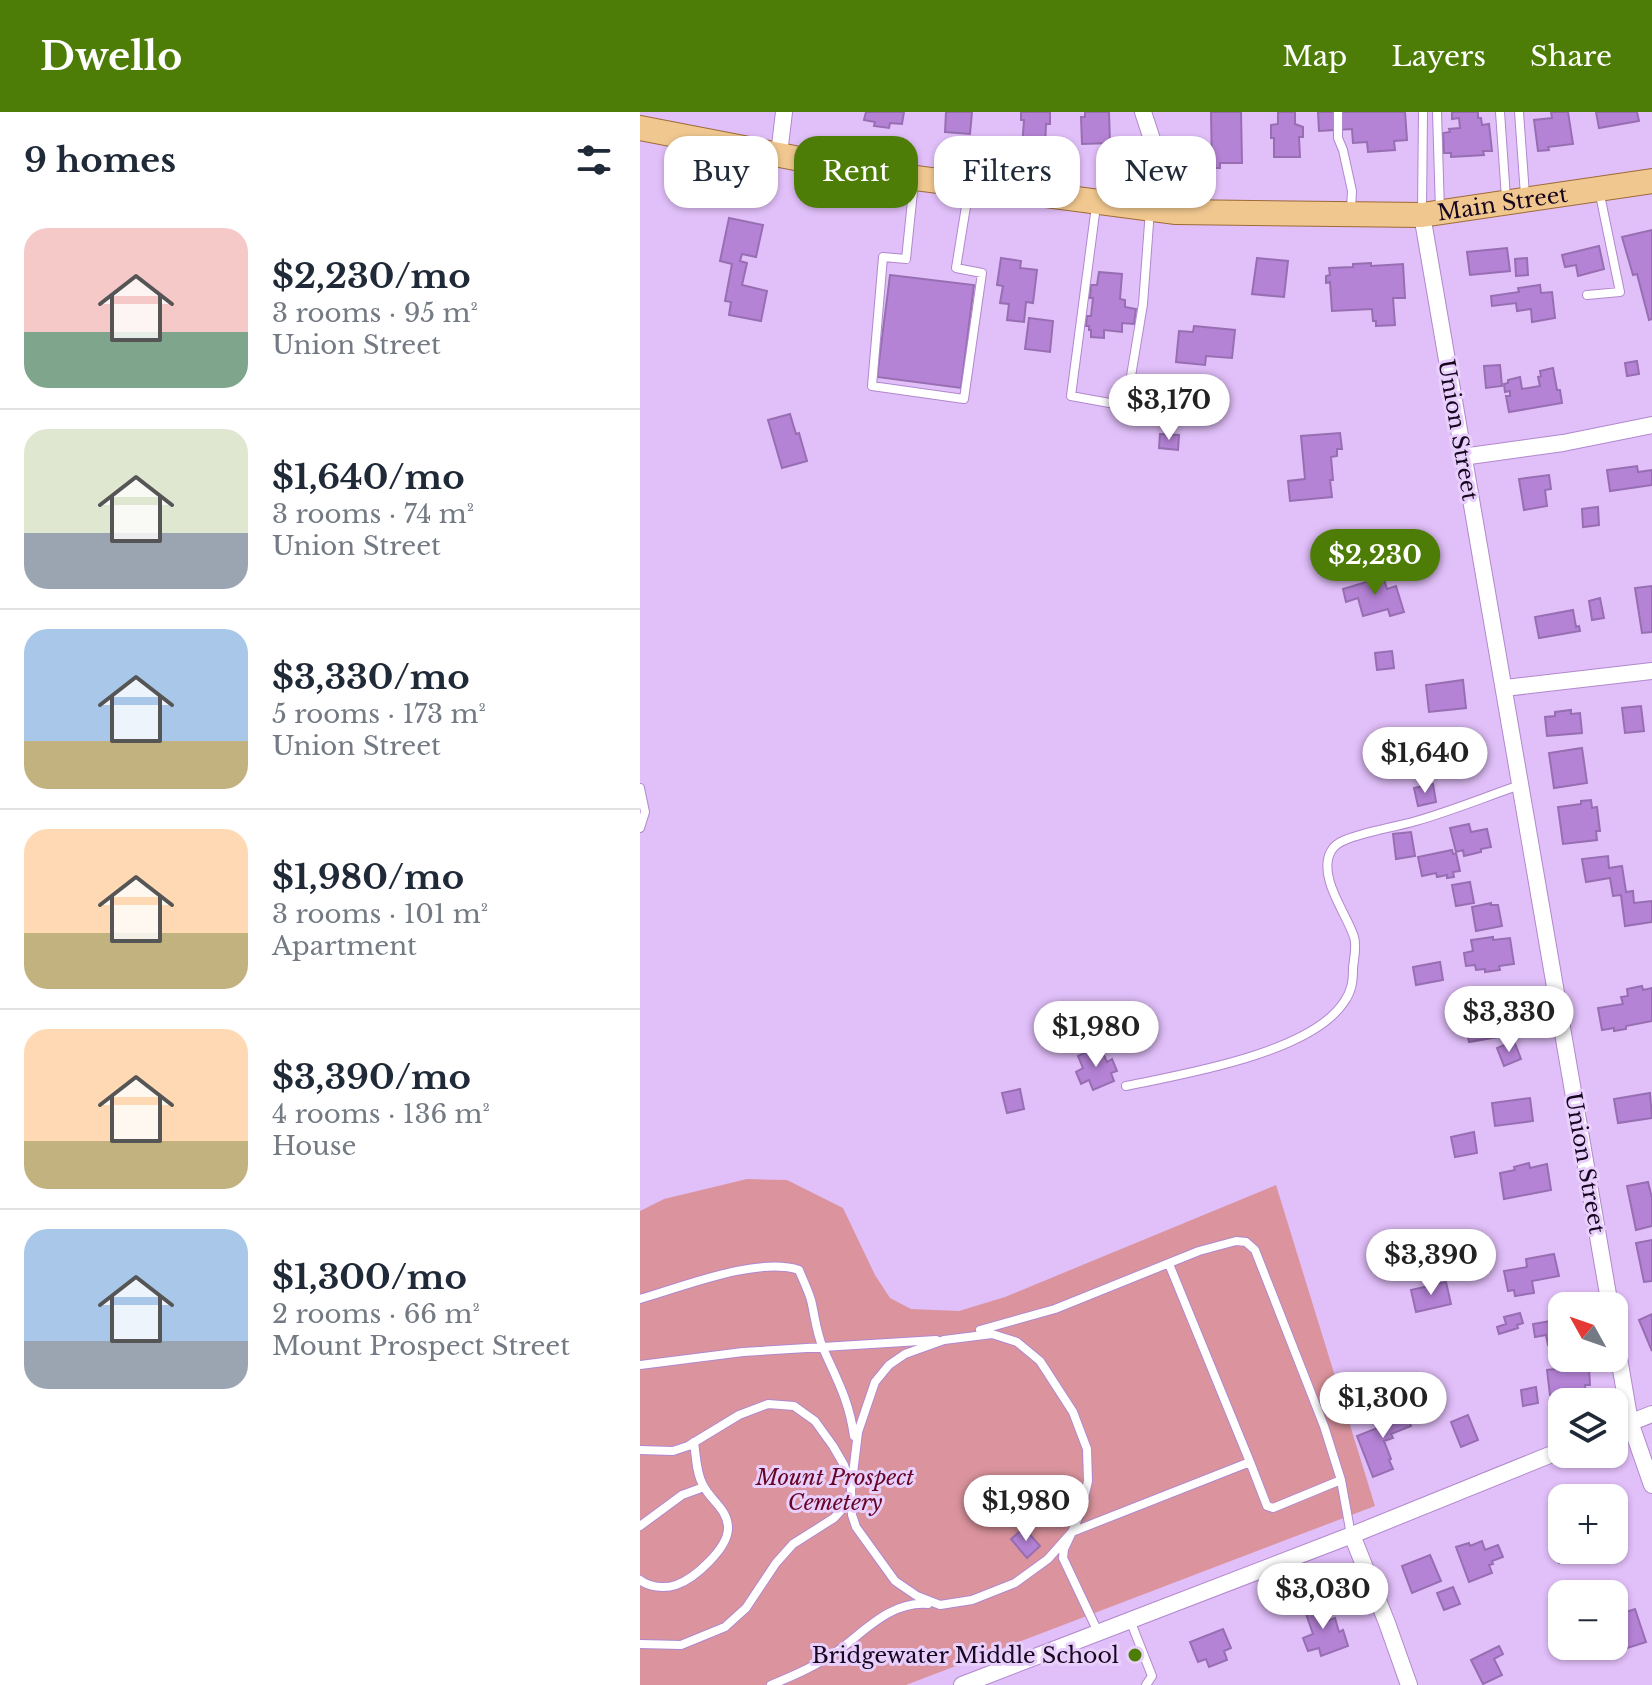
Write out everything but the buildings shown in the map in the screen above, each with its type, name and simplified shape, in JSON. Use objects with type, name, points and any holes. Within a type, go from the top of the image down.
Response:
[{"type":"main road","name":"Main Street","points":[[640,128],[794,157]]},
{"type":"main road","name":"Main Street","points":[[1150,208],[1176,212],[1431,214],[1652,181]]},
{"type":"street","points":[[779,154],[784,112]]},
{"type":"street","points":[[1143,112],[1176,212]]},
{"type":"street","name":"Union Street","points":[[1431,214],[1462,457],[1505,688],[1608,1292]]},
{"type":"street","points":[[1462,457],[1563,443],[1652,425]]},
{"type":"street","points":[[1505,688],[1652,671]]},
{"type":"street","points":[[1628,1424],[1652,1414]]},
{"type":"street","points":[[1628,1438],[1652,1485]]},
{"type":"street","points":[[962,1685],[1352,1535],[1548,1456]]},
{"type":"street","points":[[1352,1535],[1409,1685]]},
{"type":"lane","points":[[1338,112],[1338,138],[1352,191],[1350,214]]},
{"type":"lane","points":[[1423,112],[1431,214]]},
{"type":"lane","points":[[1431,214],[1437,112]]},
{"type":"lane","points":[[1500,112],[1515,201]]},
{"type":"lane","points":[[1515,201],[1519,112]]},
{"type":"lane","points":[[1587,295],[1620,292],[1598,189]]},
{"type":"lane","points":[[911,208],[906,259],[883,257],[872,386],[964,399],[982,273],[956,268],[965,208]]},
{"type":"lane","points":[[1096,208],[1071,396],[1126,406],[1143,304],[1150,208]]},
{"type":"lane","points":[[1126,1086],[1249,1058],[1295,1040],[1331,1018],[1344,1004],[1352,988],[1355,940],[1335,897],[1327,870],[1331,852],[1340,842],[1352,837],[1417,821],[1520,785]]},
{"type":"lane","points":[[640,788],[645,812],[640,828]]},
{"type":"lane","points":[[940,1605],[917,1596],[895,1581],[856,1527],[852,1515],[851,1490],[858,1432],[875,1382],[889,1365],[905,1354],[1055,1309],[1199,1251],[1236,1241],[1246,1242],[1255,1250],[1324,1426],[1341,1480],[1352,1535]]},
{"type":"lane","points":[[1169,1264],[1267,1506],[1273,1508],[1341,1480]]},
{"type":"lane","points":[[640,1299],[748,1268],[787,1266],[799,1270],[811,1298],[814,1321],[823,1348],[851,1413],[856,1448]]},
{"type":"lane","points":[[640,1365],[743,1352],[944,1340],[992,1334],[1017,1342],[1040,1361],[1073,1412],[1087,1449],[1088,1481],[1081,1511],[1063,1558],[1098,1632]]},
{"type":"lane","points":[[640,1450],[673,1451],[739,1415],[768,1404],[794,1406],[815,1421],[833,1446],[844,1465],[851,1490],[847,1504],[834,1518],[793,1544],[776,1563],[746,1608],[725,1627],[681,1645],[640,1644]]},
{"type":"lane","points":[[640,1580],[656,1587],[676,1585],[704,1568],[724,1542],[728,1528],[724,1512],[701,1483],[694,1442]]},
{"type":"lane","points":[[771,1685],[803,1672],[890,1612],[921,1603],[940,1605],[972,1600],[1015,1583],[1048,1559],[1072,1532],[1250,1462]]},
{"type":"lane","points":[[640,1526],[682,1495],[704,1487]]},
{"type":"lane","points":[[1130,1620],[1153,1680],[1146,1685]]},
{"type":"green space","name":"Mount Prospect Cemetery","points":[[747,1179],[787,1180],[843,1208],[875,1275],[890,1298],[911,1309],[959,1311],[1005,1297],[1276,1185],[1375,1506],[906,1685],[640,1685],[640,1211],[664,1199]]},
{"type":"place","name":"Bridgewater Middle School","points":[[1135,1655]]}]
